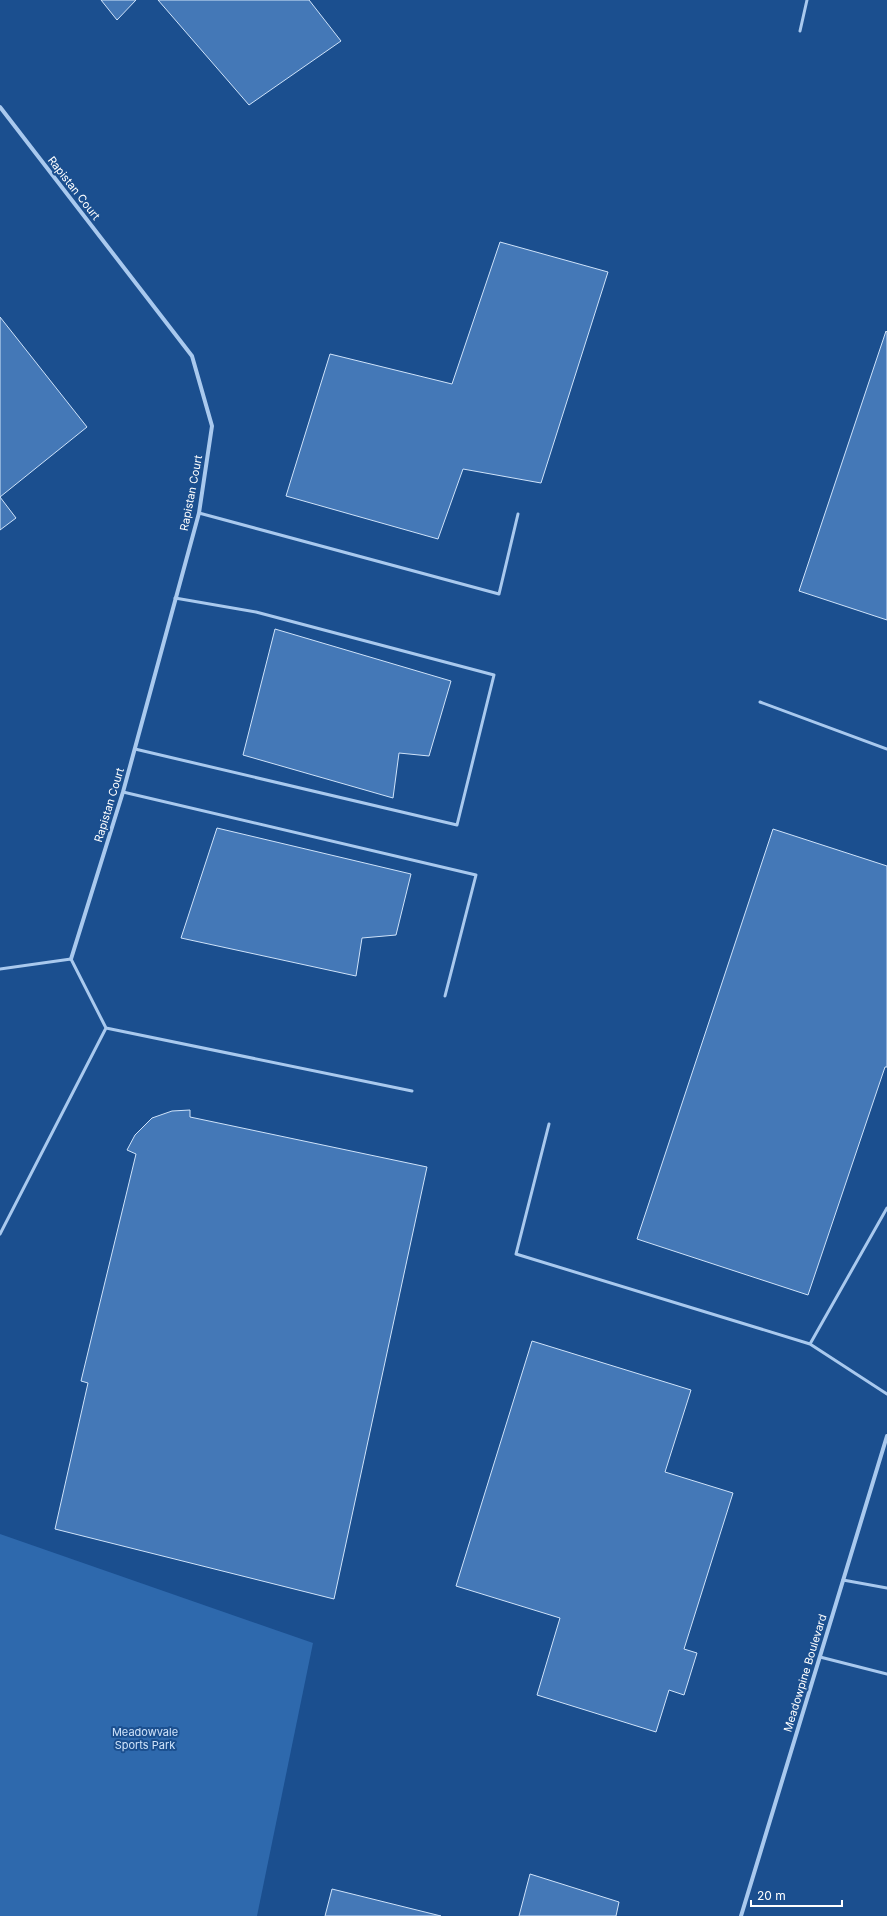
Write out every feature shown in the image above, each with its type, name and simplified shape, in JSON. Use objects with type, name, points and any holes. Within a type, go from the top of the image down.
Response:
[{"type":"street","name":"Rapistan Court","points":[[0,107],[192,356],[212,426],[198,513],[123,792],[71,959]]},
{"type":"street","name":"Meadowpine Boulevard","points":[[741,1916],[887,1436]]},
{"type":"lane","points":[[800,31],[807,0]]},
{"type":"lane","points":[[198,513],[499,594],[518,514]]},
{"type":"lane","points":[[135,749],[457,825],[494,675],[256,612],[175,598]]},
{"type":"lane","points":[[760,702],[887,749]]},
{"type":"lane","points":[[123,792],[476,875],[445,996]]},
{"type":"lane","points":[[0,969],[71,959],[106,1028]]},
{"type":"lane","points":[[106,1028],[412,1091]]},
{"type":"lane","points":[[0,1234],[106,1028]]},
{"type":"lane","points":[[549,1124],[516,1254],[810,1344],[887,1394]]},
{"type":"lane","points":[[810,1344],[887,1208]]},
{"type":"lane","points":[[843,1580],[887,1588]]},
{"type":"lane","points":[[820,1657],[887,1674]]},
{"type":"green space","name":"Meadowvale Sports Park","points":[[0,1534],[313,1643],[257,1916],[0,1916]]},
{"type":"building","points":[[101,0],[136,0],[117,20]]},
{"type":"building","points":[[158,0],[309,0],[341,41],[249,105]]},
{"type":"building","points":[[500,242],[608,272],[541,483],[463,469],[438,539],[286,496],[330,354],[452,384]]},
{"type":"building","points":[[0,317],[87,427],[0,497]]},
{"type":"building","points":[[886,331],[887,332],[887,620],[799,591]]},
{"type":"building","points":[[0,497],[16,518],[0,530]]},
{"type":"building","points":[[275,629],[451,681],[429,756],[399,753],[393,798],[243,755]]},
{"type":"building","points":[[217,828],[411,874],[396,935],[362,938],[356,976],[181,938]]},
{"type":"building","points":[[773,829],[887,866],[887,1067],[885,1067],[808,1295],[637,1239]]},
{"type":"building","points":[[190,1110],[190,1117],[427,1167],[334,1599],[55,1529],[88,1383],[81,1381],[136,1154],[127,1150],[135,1135],[152,1118],[172,1111]]},
{"type":"building","points":[[532,1341],[691,1390],[665,1472],[733,1493],[684,1649],[697,1653],[684,1695],[669,1690],[656,1732],[537,1695],[560,1618],[456,1586]]},
{"type":"building","points":[[530,1874],[619,1902],[616,1916],[519,1916]]},
{"type":"building","points":[[332,1889],[441,1916],[325,1916]]}]
